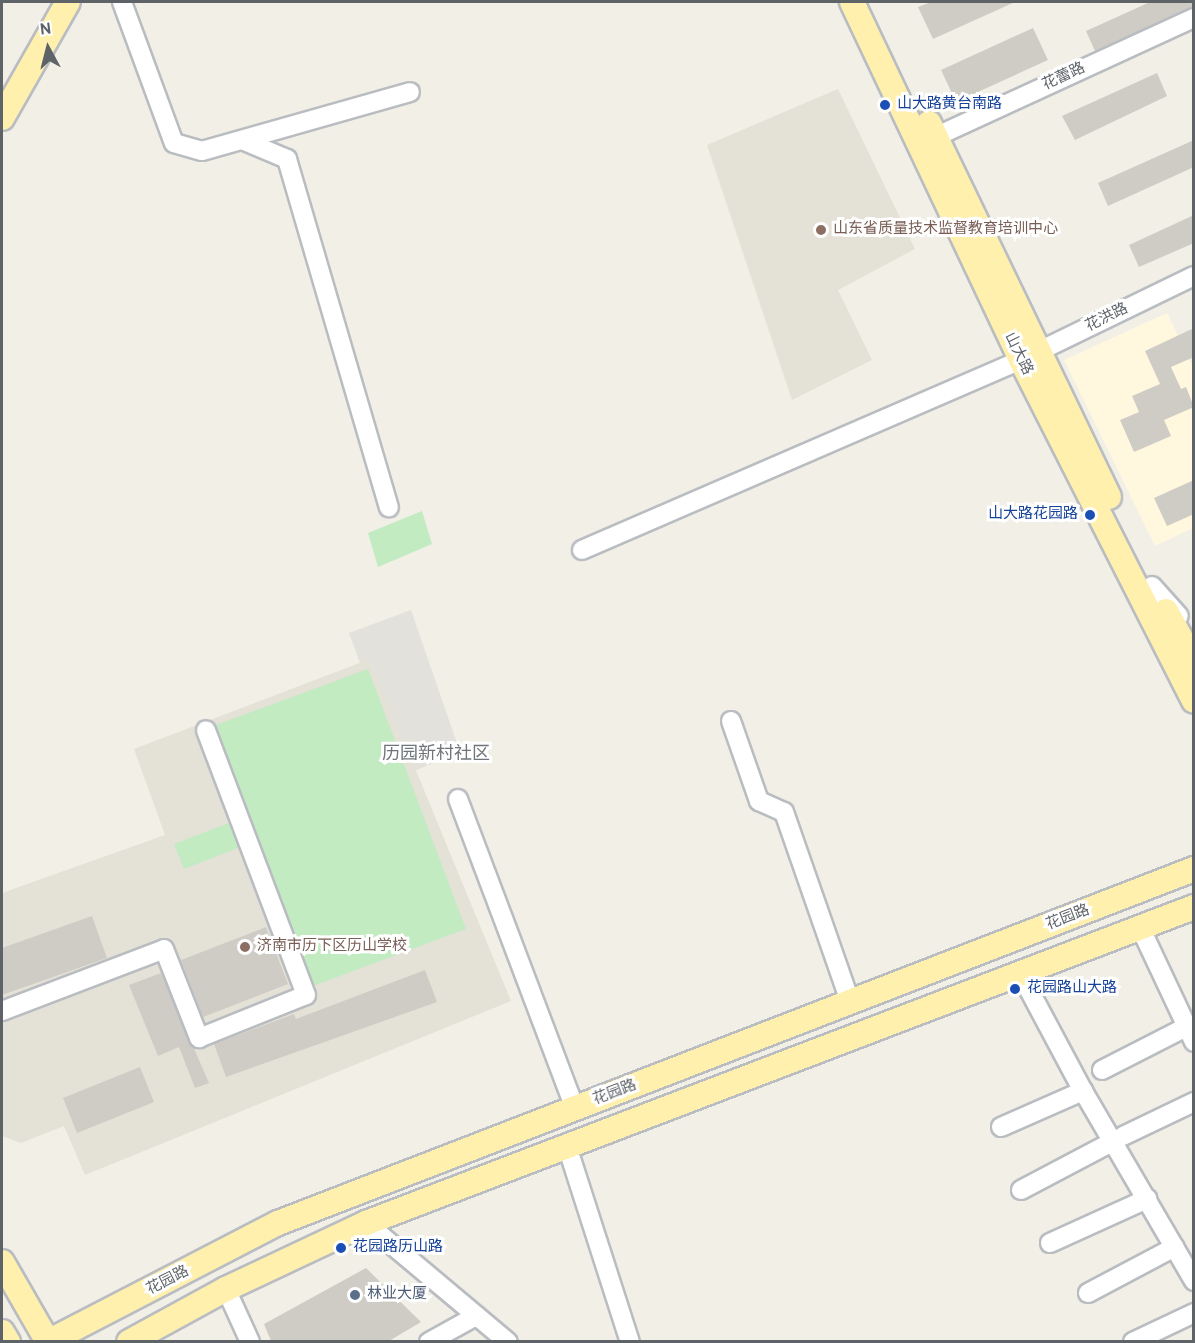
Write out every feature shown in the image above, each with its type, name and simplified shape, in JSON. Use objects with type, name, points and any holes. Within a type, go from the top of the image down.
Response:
[{"type":"main road","points":[[2,118],[68,2]]},
{"type":"main road","name":"山大路","points":[[852,2],[1029,356],[1194,701]]},
{"type":"main road","name":"山大路","points":[[870,2],[935,137],[1029,356],[1194,662]]},
{"type":"main road","name":"花园路","points":[[48,1341],[278,1223],[1194,869]]},
{"type":"main road","points":[[129,1341],[226,1289],[366,1222],[1194,907]]},
{"type":"main road","points":[[2,1262],[48,1341]]},
{"type":"main road","points":[[2,1332],[8,1341]]},
{"type":"street","points":[[122,2],[174,143],[202,152],[410,92]]},
{"type":"street","name":"花蕾路","points":[[935,137],[1194,18]]},
{"type":"street","points":[[243,140],[286,159],[389,507]]},
{"type":"street","name":"花洪路","points":[[582,550],[1029,356],[1194,276]]},
{"type":"street","name":"山大路","points":[[1152,586],[1180,617],[1194,641]]},
{"type":"street","points":[[731,721],[759,801],[784,812],[850,1002]]},
{"type":"street","points":[[2,1011],[164,949],[199,1038],[306,995],[206,730]]},
{"type":"street","points":[[458,799],[575,1108]]},
{"type":"street","points":[[1102,1070],[1192,1038],[1140,927]]},
{"type":"street","points":[[1020,973],[1083,1091],[1119,1139],[1147,1199],[1184,1255],[1194,1281]]},
{"type":"street","points":[[1001,1127],[1083,1091]]},
{"type":"street","points":[[1021,1190],[1194,1102]]},
{"type":"street","points":[[567,1146],[630,1341]]},
{"type":"street","points":[[1050,1244],[1147,1199]]},
{"type":"street","points":[[366,1222],[508,1341]]},
{"type":"street","points":[[1088,1293],[1184,1255]]},
{"type":"street","points":[[226,1289],[250,1341]]},
{"type":"street","points":[[1133,1341],[1194,1313]]},
{"type":"street","points":[[429,1341],[476,1316]]},
{"type":"shaded area","name":"山东省质量技术监督教育培训中心","points":[[838,89],[915,249],[838,290],[872,360],[792,400],[707,145]]},
{"type":"shaded area","points":[[1167,313],[1193,367],[1193,528],[1155,546],[1064,360]]},
{"type":"shaded area","points":[[411,610],[460,752],[414,771],[370,659],[360,663],[349,633]]},
{"type":"shaded area","name":"济南市历下区历山学校","points":[[370,659],[511,1001],[85,1175],[64,1126],[21,1143],[2,1136],[2,893],[165,835],[134,749]]},
{"type":"green space","points":[[422,511],[432,544],[378,567],[368,533]]},
{"type":"green space","points":[[368,669],[466,929],[313,986],[216,725]]},
{"type":"green space","points":[[229,823],[238,848],[184,869],[174,844]]},
{"type":"building","points":[[931,2],[1015,2],[933,39],[918,7]]},
{"type":"building","points":[[1150,2],[1194,2],[1194,7],[1095,51],[1086,31]]},
{"type":"building","points":[[1033,28],[1048,60],[956,102],[941,70]]},
{"type":"building","points":[[1157,73],[1167,96],[1075,140],[1062,116]]},
{"type":"building","points":[[1194,140],[1194,167],[1108,206],[1098,183]]},
{"type":"building","points":[[1194,215],[1194,243],[1139,267],[1129,245]]},
{"type":"building","points":[[1194,328],[1194,357],[1171,367],[1181,389],[1186,387],[1194,407],[1164,420],[1171,436],[1134,452],[1120,420],[1139,412],[1132,396],[1160,384],[1145,351]]},
{"type":"building","points":[[1194,480],[1194,514],[1167,526],[1154,498]]},
{"type":"building","points":[[92,916],[107,958],[2,995],[2,948]]},
{"type":"building","points":[[266,927],[288,984],[203,1017],[181,960]]},
{"type":"building","points":[[425,970],[437,1002],[226,1077],[214,1044],[294,1014],[296,1019]]},
{"type":"building","points":[[161,973],[209,1083],[195,1088],[179,1047],[158,1056],[129,985]]},
{"type":"building","points":[[140,1067],[154,1102],[77,1133],[63,1098]]},
{"type":"building","name":"林业大厦","points":[[366,1268],[421,1322],[389,1341],[271,1341],[264,1324]]},
{"type":"place","name":"山大路黄台南路","points":[[885,105]]},
{"type":"place","name":"山东省质量技术监督教育培训中心","points":[[821,230]]},
{"type":"place","name":"山大路花园路","points":[[1090,515]]},
{"type":"place","name":"济南市历下区历山学校","points":[[245,947]]},
{"type":"place","name":"花园路山大路","points":[[1015,989]]},
{"type":"place","name":"花园路历山路","points":[[341,1248]]},
{"type":"place","name":"林业大厦","points":[[355,1295]]},
{"type":"district","name":"历园新村社区","points":[[436,755]]}]
